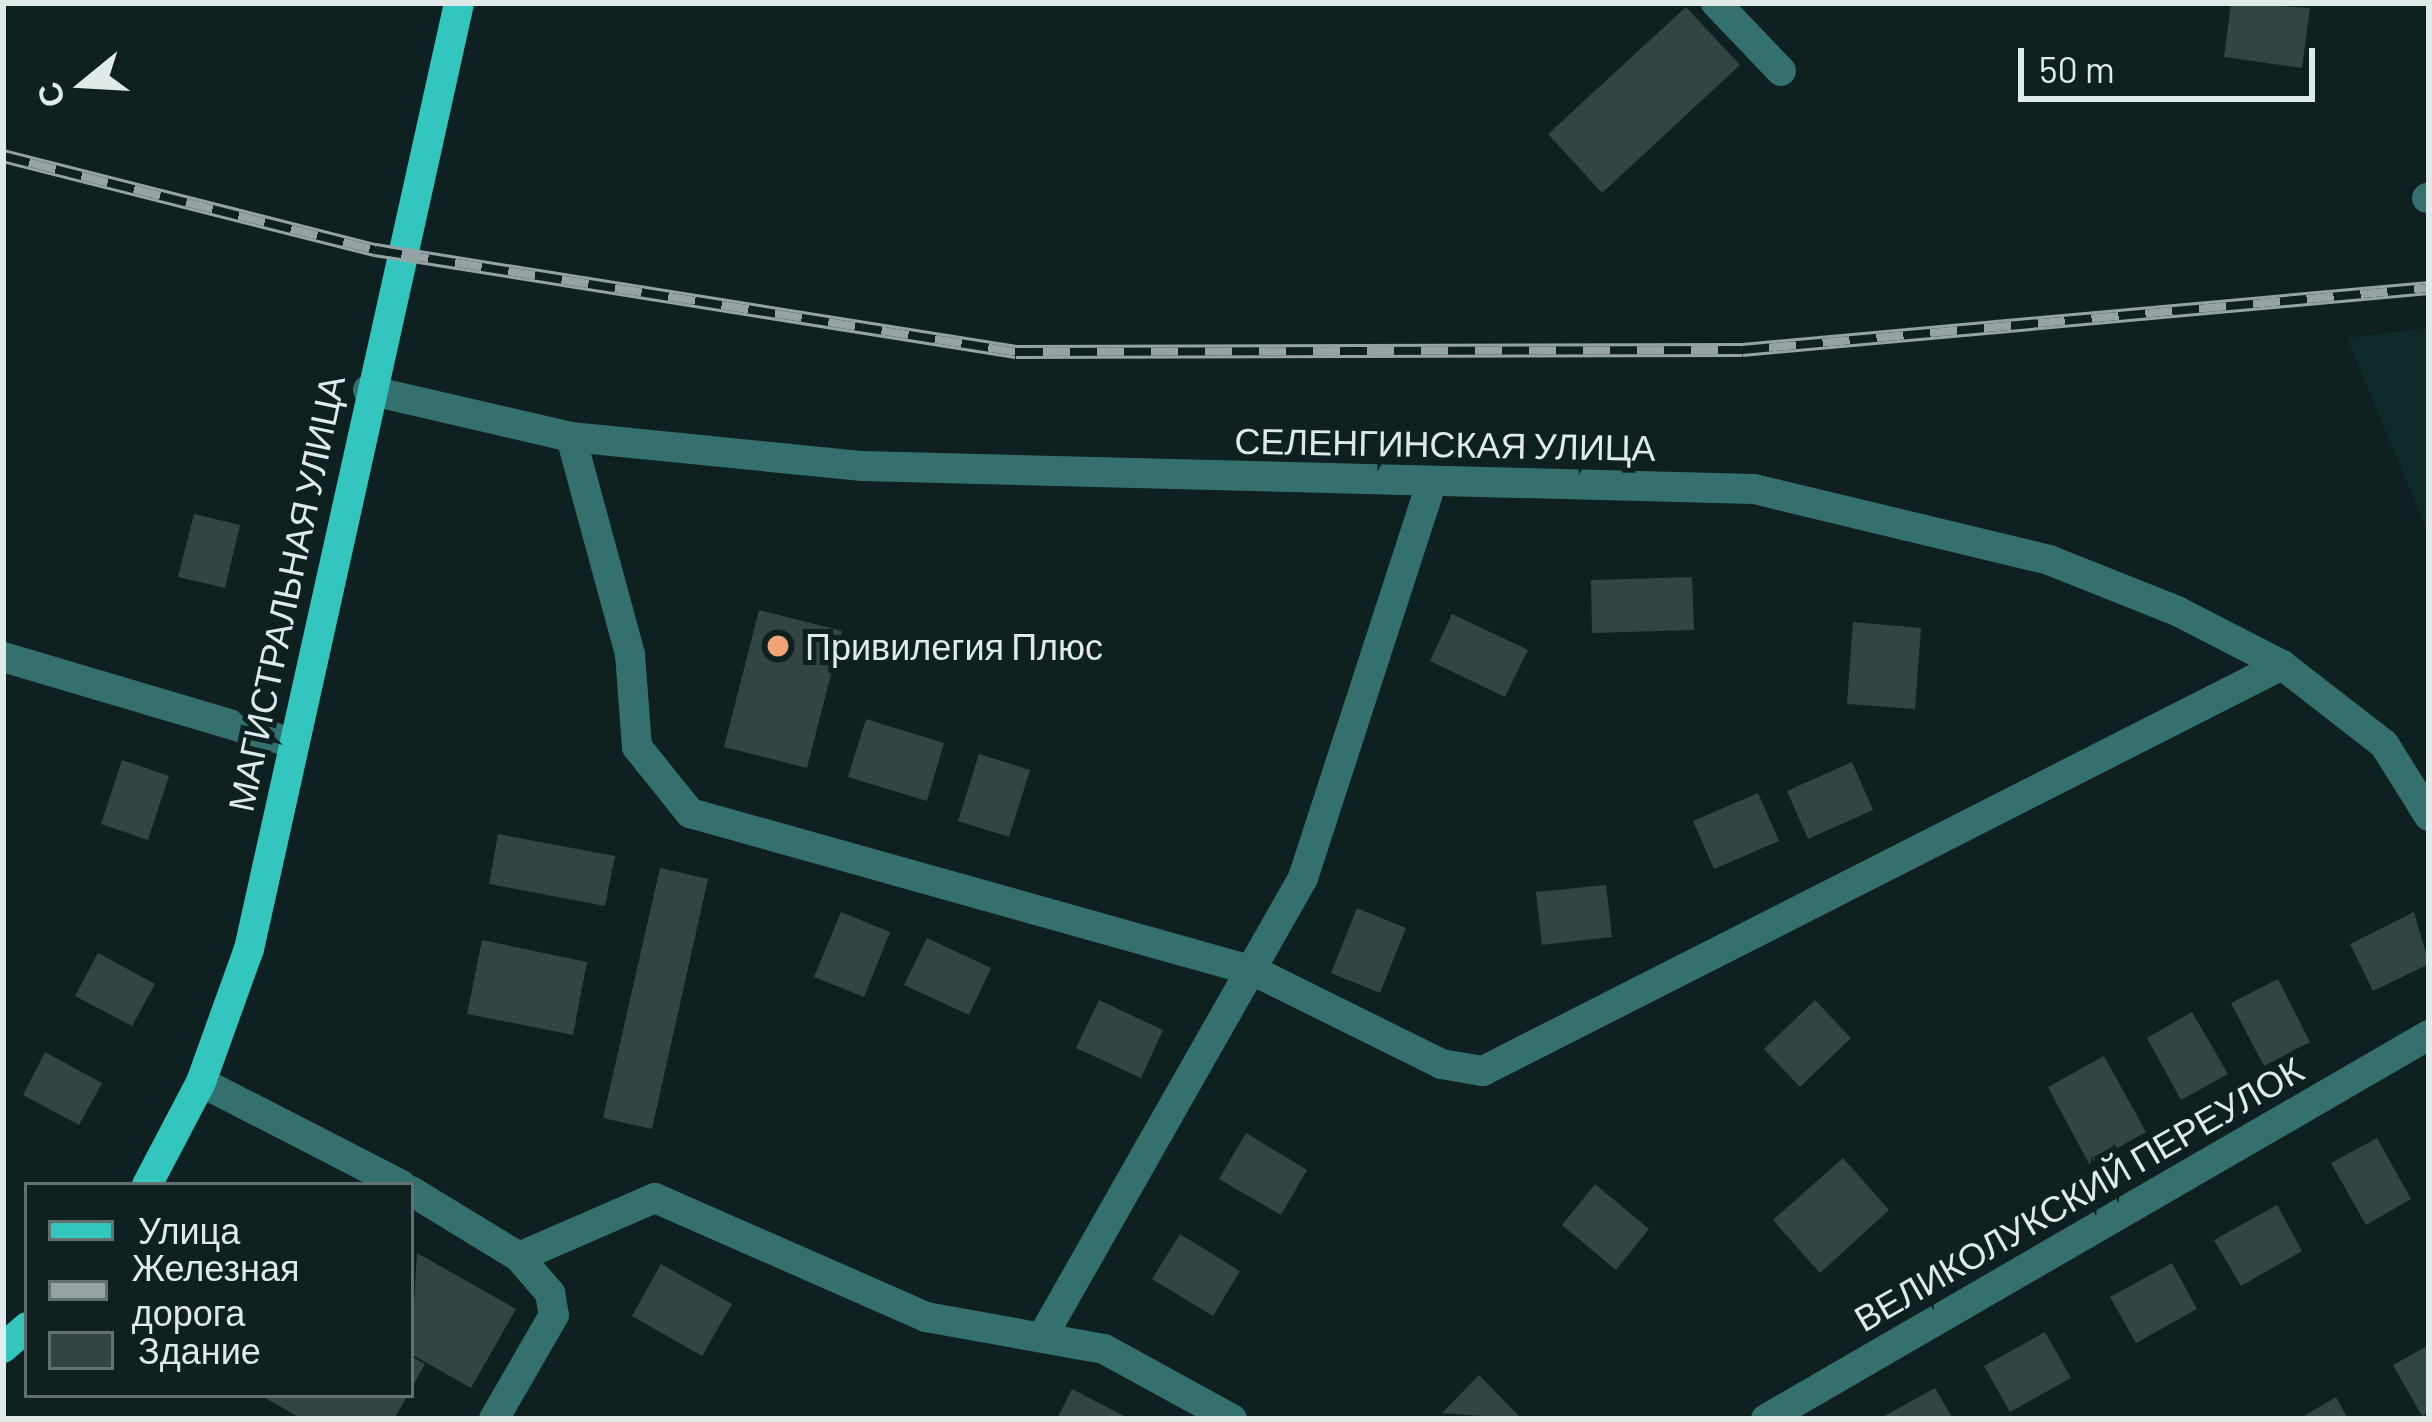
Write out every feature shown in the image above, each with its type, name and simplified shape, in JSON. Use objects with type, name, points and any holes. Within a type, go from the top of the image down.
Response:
[{"type":"main road","name":"МАГИСТРАЛЬНАЯ УЛИЦА","points":[[149,1182],[201,1082],[249,949],[368,390],[459,3]]},
{"type":"street","points":[[1716,3],[1781,71]]},
{"type":"street","name":"СЕЛЕНГИНСКАЯ УЛИЦА","points":[[368,390],[571,437],[863,466],[1754,489],[1916,523],[2049,560],[2282,665],[2384,744],[2429,816]]},
{"type":"street","points":[[571,437],[630,653],[637,747],[690,814],[1254,971],[1442,1064],[1483,1071],[2282,665]]},
{"type":"street","points":[[1045,1332],[1303,878],[1431,483]]},
{"type":"street","points":[[3,657],[293,743]]},
{"type":"street","name":"ВЕЛИКОЛУКСКИЙ ПЕРЕУЛОК","points":[[1766,1419],[2429,1035]]},
{"type":"street","points":[[201,1082],[395,1182]]},
{"type":"street","points":[[414,1193],[519,1257],[554,1315],[494,1419]]},
{"type":"street","points":[[519,1257],[655,1198],[926,1317],[1045,1332],[1104,1349],[1232,1419]]},
{"type":"shaded area","points":[[2429,328],[2429,535],[2347,338]]},
{"type":"building","points":[[2231,3],[2310,8],[2302,68],[2224,57]]},
{"type":"building","points":[[1686,7],[1740,65],[1602,193],[1548,134]]},
{"type":"building","points":[[194,514],[240,525],[225,588],[178,577]]},
{"type":"building","points":[[1692,577],[1694,630],[1592,633],[1591,580]]},
{"type":"building","points":[[759,610],[842,631],[807,768],[724,747]]},
{"type":"building","points":[[1452,614],[1528,650],[1505,697],[1430,661]]},
{"type":"building","points":[[1853,622],[1921,628],[1915,709],[1847,704]]},
{"type":"building","points":[[866,719],[944,743],[927,801],[848,777]]},
{"type":"building","points":[[979,754],[1030,770],[1009,837],[958,821]]},
{"type":"building","points":[[122,760],[169,776],[148,840],[101,824]]},
{"type":"building","points":[[1852,762],[1873,810],[1808,839],[1787,791]]},
{"type":"building","points":[[1758,793],[1779,841],[1714,869],[1693,821]]},
{"type":"building","points":[[498,834],[615,856],[605,906],[489,884]]},
{"type":"building","points":[[660,868],[708,879],[652,1129],[603,1118]]},
{"type":"building","points":[[1606,885],[1612,937],[1542,945],[1536,892]]},
{"type":"building","points":[[1357,908],[1406,928],[1380,993],[1331,973]]},
{"type":"building","points":[[841,912],[890,932],[864,997],[814,977]]},
{"type":"building","points":[[2414,912],[2429,964],[2373,991],[2350,944]]},
{"type":"building","points":[[927,938],[991,968],[969,1015],[904,985]]},
{"type":"building","points":[[482,940],[587,962],[573,1035],[467,1014]]},
{"type":"building","points":[[98,953],[155,984],[132,1026],[75,996]]},
{"type":"building","points":[[2278,979],[2310,1042],[2264,1066],[2231,1003]]},
{"type":"building","points":[[1099,1000],[1163,1030],[1141,1078],[1076,1048]]},
{"type":"building","points":[[1815,1000],[1851,1038],[1800,1087],[1764,1049]]},
{"type":"building","points":[[2192,1012],[2228,1074],[2181,1100],[2147,1038]]},
{"type":"building","points":[[45,1052],[102,1083],[79,1125],[23,1095]]},
{"type":"building","points":[[2104,1056],[2146,1132],[2089,1164],[2048,1087]]},
{"type":"building","points":[[1246,1133],[1307,1170],[1281,1215],[1219,1179]]},
{"type":"building","points":[[2377,1138],[2411,1199],[2366,1225],[2331,1163]]},
{"type":"building","points":[[1843,1158],[1889,1210],[1820,1273],[1773,1220]]},
{"type":"building","points":[[1595,1184],[1649,1229],[1616,1270],[1562,1225]]},
{"type":"building","points":[[2277,1205],[2302,1251],[2241,1286],[2214,1240]]},
{"type":"building","points":[[1180,1234],[1240,1271],[1213,1316],[1152,1279]]},
{"type":"building","points":[[417,1253],[516,1309],[471,1388],[414,1356]]},
{"type":"building","points":[[2172,1263],[2197,1309],[2136,1343],[2110,1297]]},
{"type":"building","points":[[661,1264],[732,1304],[702,1356],[632,1316]]},
{"type":"building","points":[[2045,1332],[2071,1378],[2010,1412],[1984,1366]]},
{"type":"building","points":[[2429,1345],[2429,1413],[2422,1416],[2393,1365]]},
{"type":"building","points":[[414,1358],[425,1364],[414,1384]]},
{"type":"building","points":[[1479,1375],[1522,1419],[1442,1413]]},
{"type":"building","points":[[1935,1388],[1953,1419],[1879,1419]]},
{"type":"building","points":[[1072,1389],[1130,1419],[1057,1419]]},
{"type":"building","points":[[2336,1397],[2348,1419],[2299,1419]]},
{"type":"building","points":[[265,1398],[406,1398],[394,1419],[302,1419]]},
{"type":"railway","points":[[3,156],[375,250],[1016,352],[1742,350],[2429,288]]},
{"type":"place","name":"Привилегия Плюс","points":[[778,646]]}]
